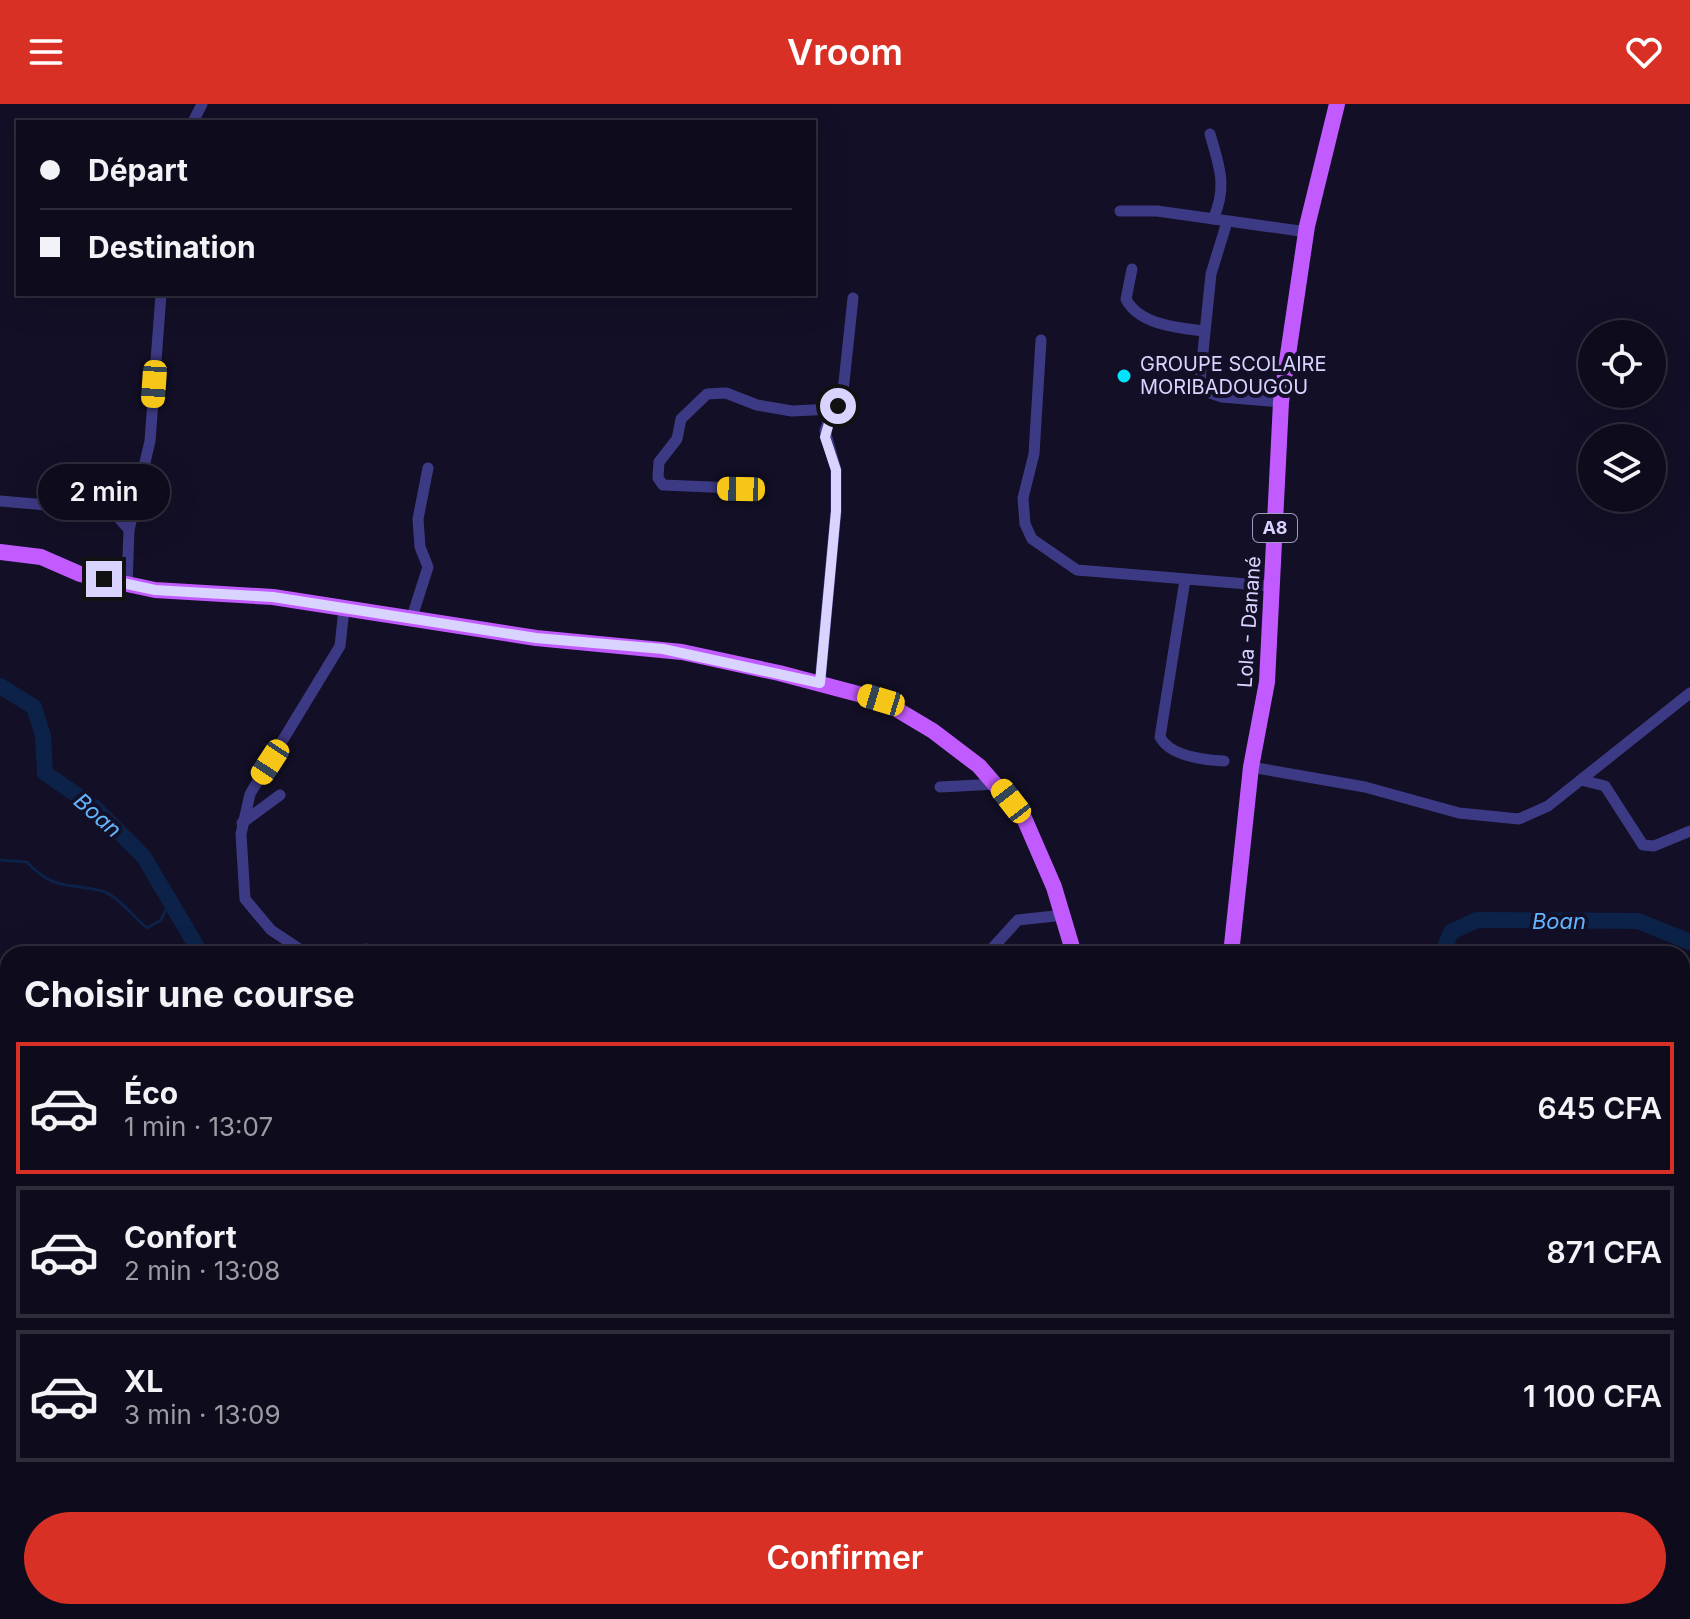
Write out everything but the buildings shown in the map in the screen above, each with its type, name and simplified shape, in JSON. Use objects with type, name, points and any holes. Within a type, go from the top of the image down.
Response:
[{"type":"main road","name":"Lola - Danané","points":[[1232,946],[1251,767],[1267,682],[1281,402],[1307,232],[1337,104]]},
{"type":"main road","points":[[0,552],[41,557],[80,574],[155,590],[273,597],[536,638],[663,649],[820,683],[897,708],[968,757],[997,784],[1024,818],[1064,915],[1072,946]]},
{"type":"street","points":[[1210,134],[1223,175],[1221,202],[1213,219]]},
{"type":"street","points":[[1120,211],[1213,219],[1307,232]]},
{"type":"street","points":[[1227,222],[1211,274],[1199,377],[1204,391],[1222,397],[1281,402]]},
{"type":"street","points":[[1132,269],[1126,299],[1131,308],[1151,320],[1204,331]]},
{"type":"street","points":[[127,585],[129,530],[144,480],[150,441],[161,296]]},
{"type":"street","points":[[820,683],[836,511],[836,470],[825,437],[833,409],[842,401],[853,298]]},
{"type":"street","points":[[1041,340],[1034,454],[1023,498],[1025,524],[1032,539],[1077,570],[1272,586]]},
{"type":"street","points":[[758,489],[663,485],[658,478],[659,462],[677,439],[684,416],[712,392],[792,411],[833,409]]},
{"type":"street","points":[[411,620],[428,567],[420,547],[418,519],[428,468]]},
{"type":"street","points":[[0,501],[104,510],[116,515],[129,530]]},
{"type":"street","points":[[1185,580],[1160,737],[1164,746],[1173,750],[1206,760],[1224,761]]},
{"type":"street","points":[[295,946],[271,930],[245,899],[242,823],[250,794],[312,698],[340,646],[344,609]]},
{"type":"street","points":[[1251,767],[1299,773],[1459,813],[1510,820],[1534,814],[1690,693]]},
{"type":"street","points":[[1581,780],[1605,786],[1643,845],[1654,846],[1690,831]]},
{"type":"street","points":[[940,787],[997,784]]},
{"type":"street","points":[[242,823],[280,795]]},
{"type":"street","points":[[994,946],[1018,920],[1064,915]]},
{"type":"waterway","name":"Boan","points":[[0,686],[34,707],[43,736],[45,773],[94,807],[144,857],[196,946]]},
{"type":"waterway","points":[[0,860],[27,862],[53,881],[108,893],[147,928],[161,920],[170,901]]},
{"type":"waterway","name":"Boan","points":[[1445,946],[1451,932],[1477,920],[1638,921],[1690,942]]},
{"type":"place","name":"GROUPE SCOLAIRE MORIBADOUGOU","points":[[1124,376]]},
{"type":"route","points":[[104,579],[155,590],[273,597],[536,638],[663,649],[740,663],[820,683],[836,511],[836,470],[825,431],[833,409],[838,406]]}]
